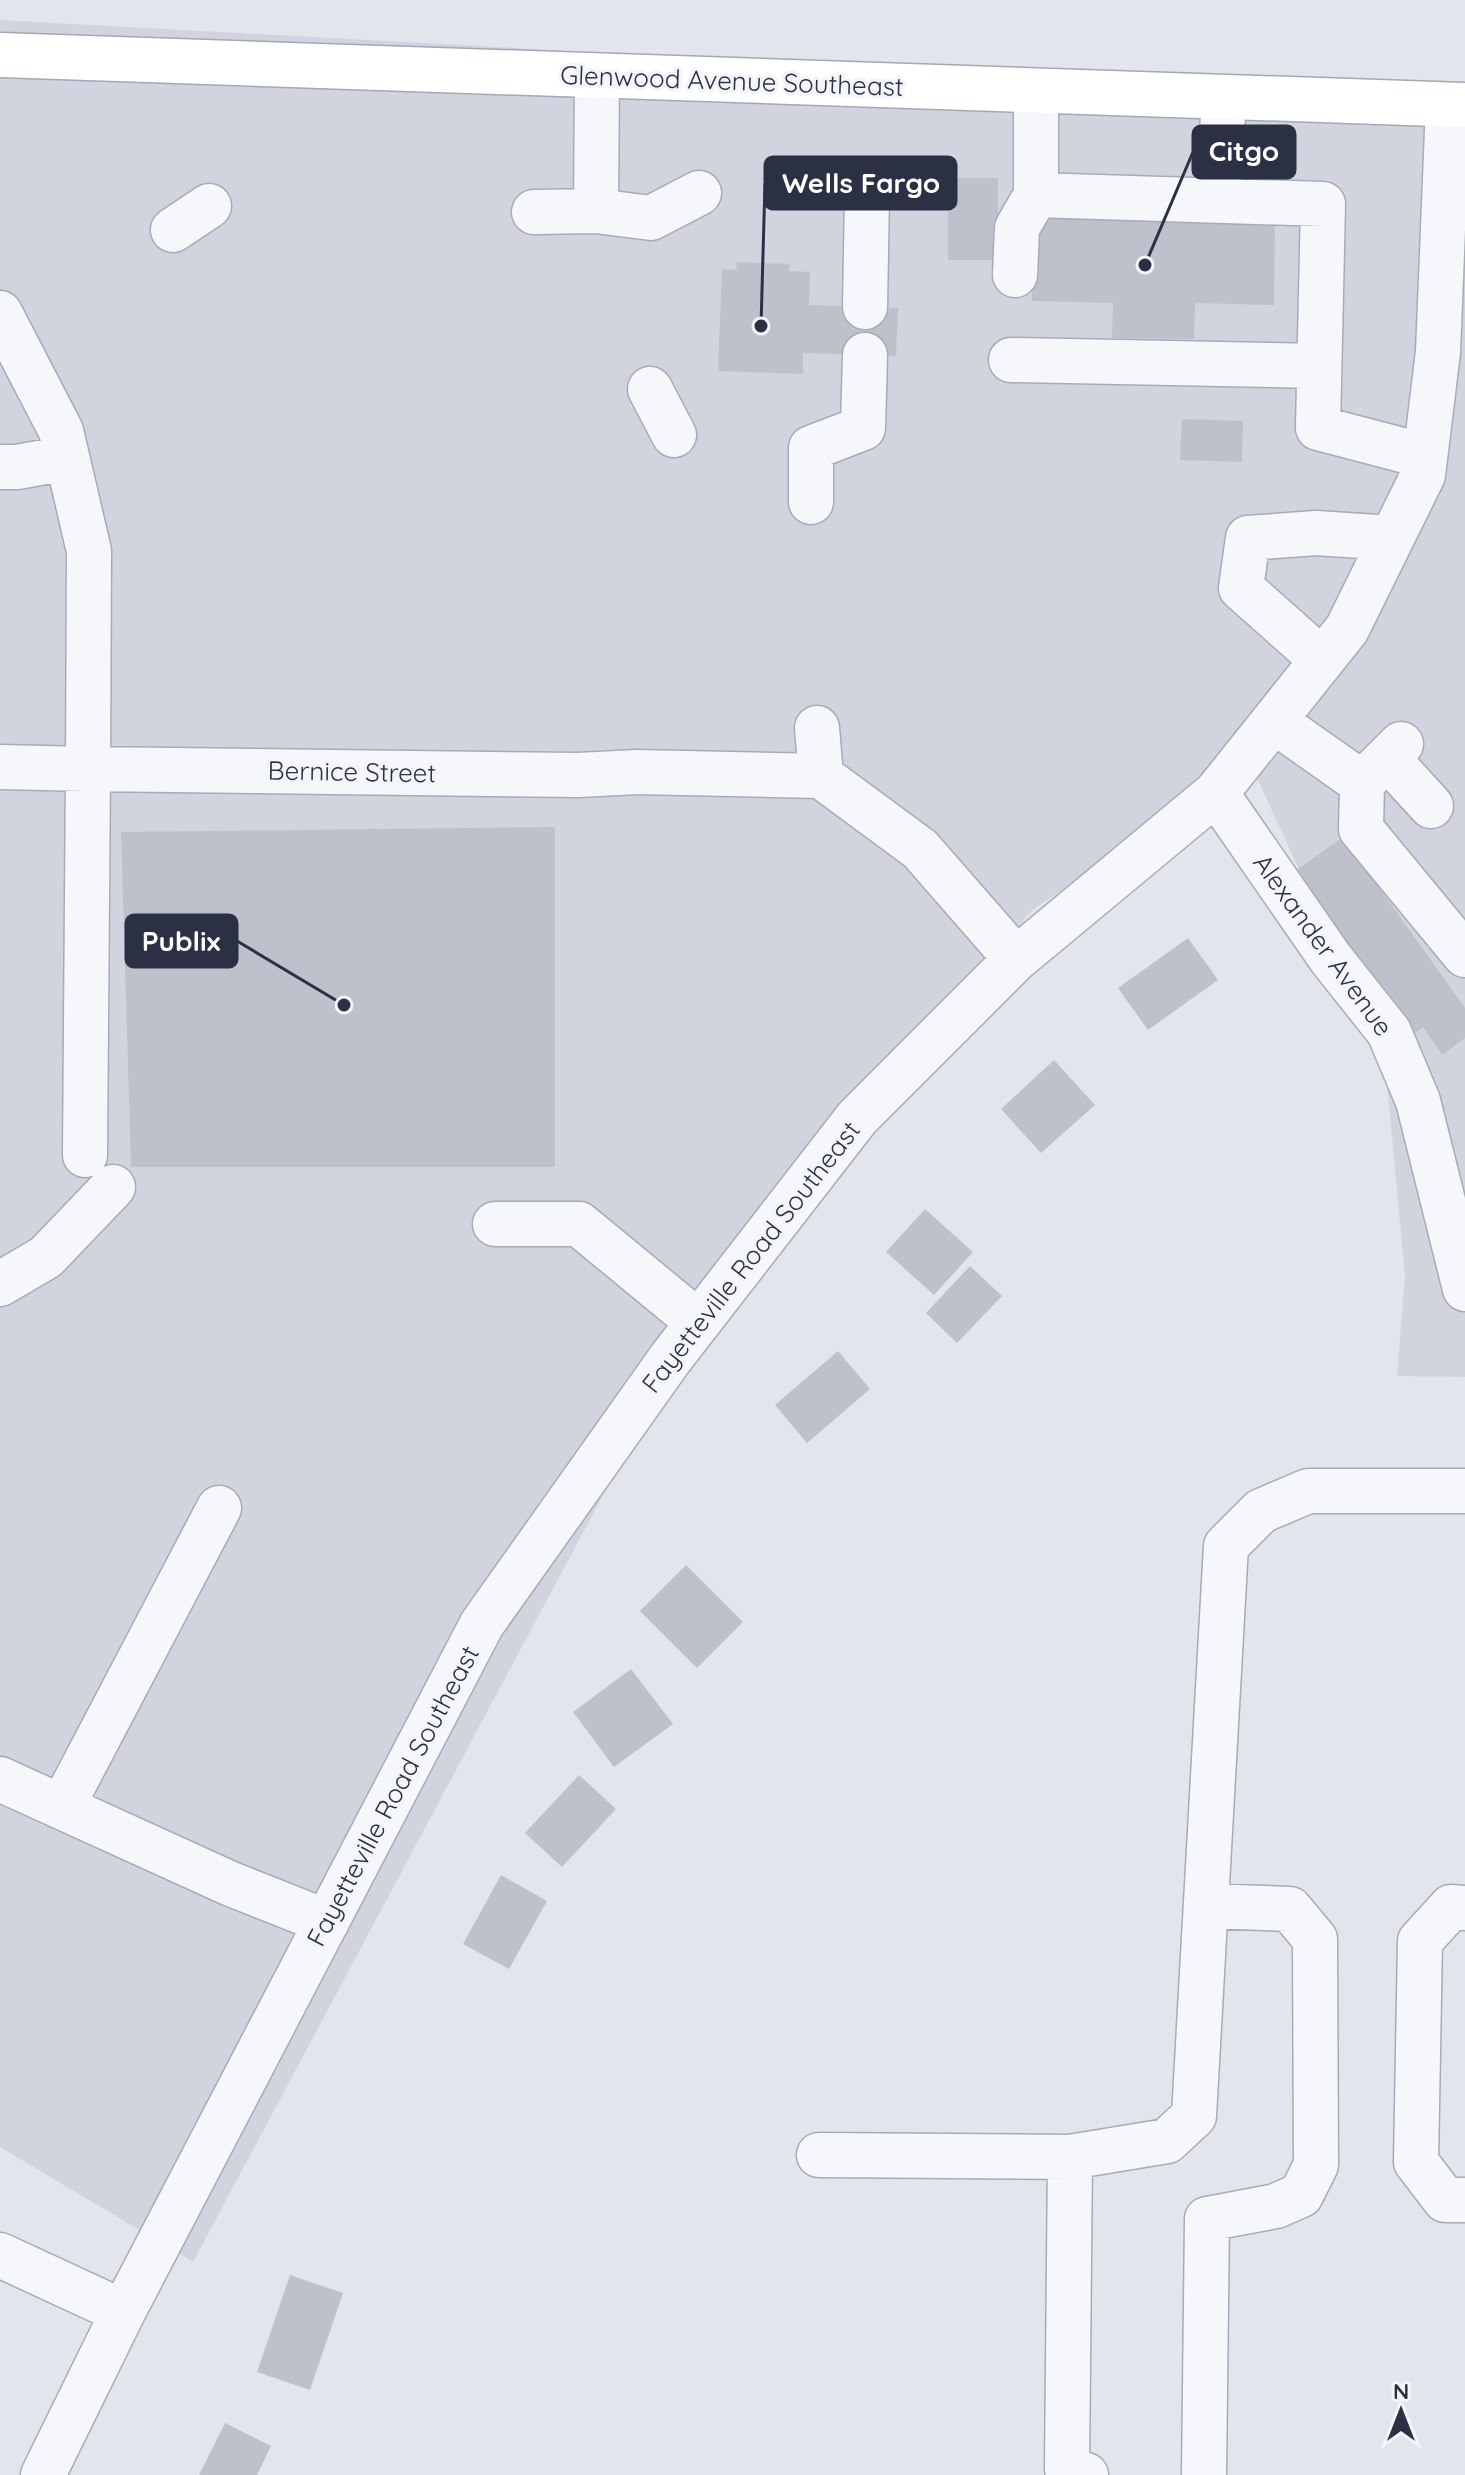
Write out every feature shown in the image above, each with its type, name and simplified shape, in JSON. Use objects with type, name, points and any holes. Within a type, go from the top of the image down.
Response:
[{"type":"main road","name":"Glenwood Avenue Southeast","points":[[0,55],[1457,105]]},
{"type":"street","points":[[596,211],[597,77]]},
{"type":"street","points":[[1015,275],[1017,228],[1036,195],[1036,92]]},
{"type":"street","points":[[1218,200],[1224,98]]},
{"type":"street","name":"Fayetteville Road Southeast","points":[[43,2475],[123,2312],[482,1624],[698,1322],[857,1118],[1016,959],[1216,793],[1347,629],[1423,475],[1452,351],[1457,105]]},
{"type":"street","points":[[534,212],[596,211],[650,234],[699,193]]},
{"type":"street","points":[[865,307],[867,195]]},
{"type":"street","points":[[1036,195],[1323,204],[1318,428],[1425,456]]},
{"type":"street","points":[[173,230],[209,206]]},
{"type":"street","points":[[0,313],[61,431],[89,551],[88,769],[99,1171],[46,1257],[0,1284]]},
{"type":"street","points":[[811,502],[811,448],[863,428],[865,355]]},
{"type":"street","points":[[1011,360],[1319,366]]},
{"type":"street","points":[[650,389],[674,435]]},
{"type":"street","points":[[0,467],[67,458]]},
{"type":"street","points":[[1322,660],[1241,588],[1248,538],[1316,533],[1392,538]]},
{"type":"street","points":[[1274,721],[1383,762],[1431,806]]},
{"type":"street","points":[[817,728],[821,776],[920,849],[1016,959]]},
{"type":"street","points":[[1383,762],[1361,829],[1465,955]]},
{"type":"street","name":"Bernice Street","points":[[0,767],[821,776]]},
{"type":"street","name":"Alexander Avenue","points":[[1216,793],[1331,959],[1389,1032],[1418,1101],[1465,1289]]},
{"type":"street","points":[[495,1224],[579,1224],[698,1322]]},
{"type":"street","points":[[819,2155],[1070,2157],[1167,2141],[1194,2116],[1226,1546],[1261,1511],[1308,1491],[1465,1491]]},
{"type":"street","points":[[62,1807],[219,1508]]},
{"type":"street","points":[[0,1779],[231,1884],[327,1922]]},
{"type":"street","points":[[1204,2475],[1207,2219],[1276,2206],[1301,2195],[1316,2165],[1315,1939],[1290,1909],[1206,1906]]},
{"type":"street","points":[[1465,1908],[1451,1907],[1420,1941],[1416,2162],[1445,2200],[1465,2200]]},
{"type":"street","points":[[1070,2157],[1067,2469],[1086,2475]]},
{"type":"street","points":[[0,2255],[123,2312]]},
{"type":"shaded area","points":[[0,20],[1465,100],[1465,1377],[1397,1376],[1405,1275],[1384,1053],[1251,765],[1031,911],[679,1353],[193,2262],[0,2147]]},
{"type":"building","points":[[948,178],[998,178],[998,260],[948,260]]},
{"type":"building","points":[[1034,216],[1275,221],[1274,305],[1195,303],[1194,339],[1112,338],[1113,303],[1032,301]]},
{"type":"building","points":[[737,262],[790,264],[789,271],[810,272],[809,305],[898,308],[896,356],[803,353],[803,374],[718,371],[722,269],[736,270]]},
{"type":"building","points":[[1182,419],[1243,421],[1242,462],[1180,460]]},
{"type":"building","points":[[555,827],[555,1167],[131,1167],[121,832]]},
{"type":"building","points":[[1343,837],[1465,1008],[1465,1038],[1442,1055],[1423,1027],[1408,1038],[1291,874]]},
{"type":"building","points":[[1188,938],[1218,980],[1148,1030],[1118,988]]},
{"type":"building","points":[[1054,1060],[1095,1105],[1041,1153],[1001,1109]]},
{"type":"building","points":[[925,1209],[973,1252],[934,1295],[886,1252]]},
{"type":"building","points":[[970,1266],[1002,1296],[957,1343],[926,1313]]},
{"type":"building","points":[[838,1351],[870,1389],[807,1443],[775,1405]]},
{"type":"building","points":[[686,1565],[743,1622],[697,1668],[640,1611]]},
{"type":"building","points":[[631,1669],[673,1724],[614,1767],[573,1712]]},
{"type":"building","points":[[579,1775],[616,1809],[562,1867],[525,1833]]},
{"type":"building","points":[[501,1875],[547,1901],[509,1969],[463,1944]]},
{"type":"building","points":[[290,2275],[343,2293],[310,2390],[257,2372]]},
{"type":"building","points":[[225,2423],[271,2446],[257,2475],[199,2475]]},
{"type":"place","name":"Citgo","points":[[1145,265]]},
{"type":"place","name":"Wells Fargo","points":[[761,326]]},
{"type":"place","name":"Publix","points":[[344,1005]]}]
